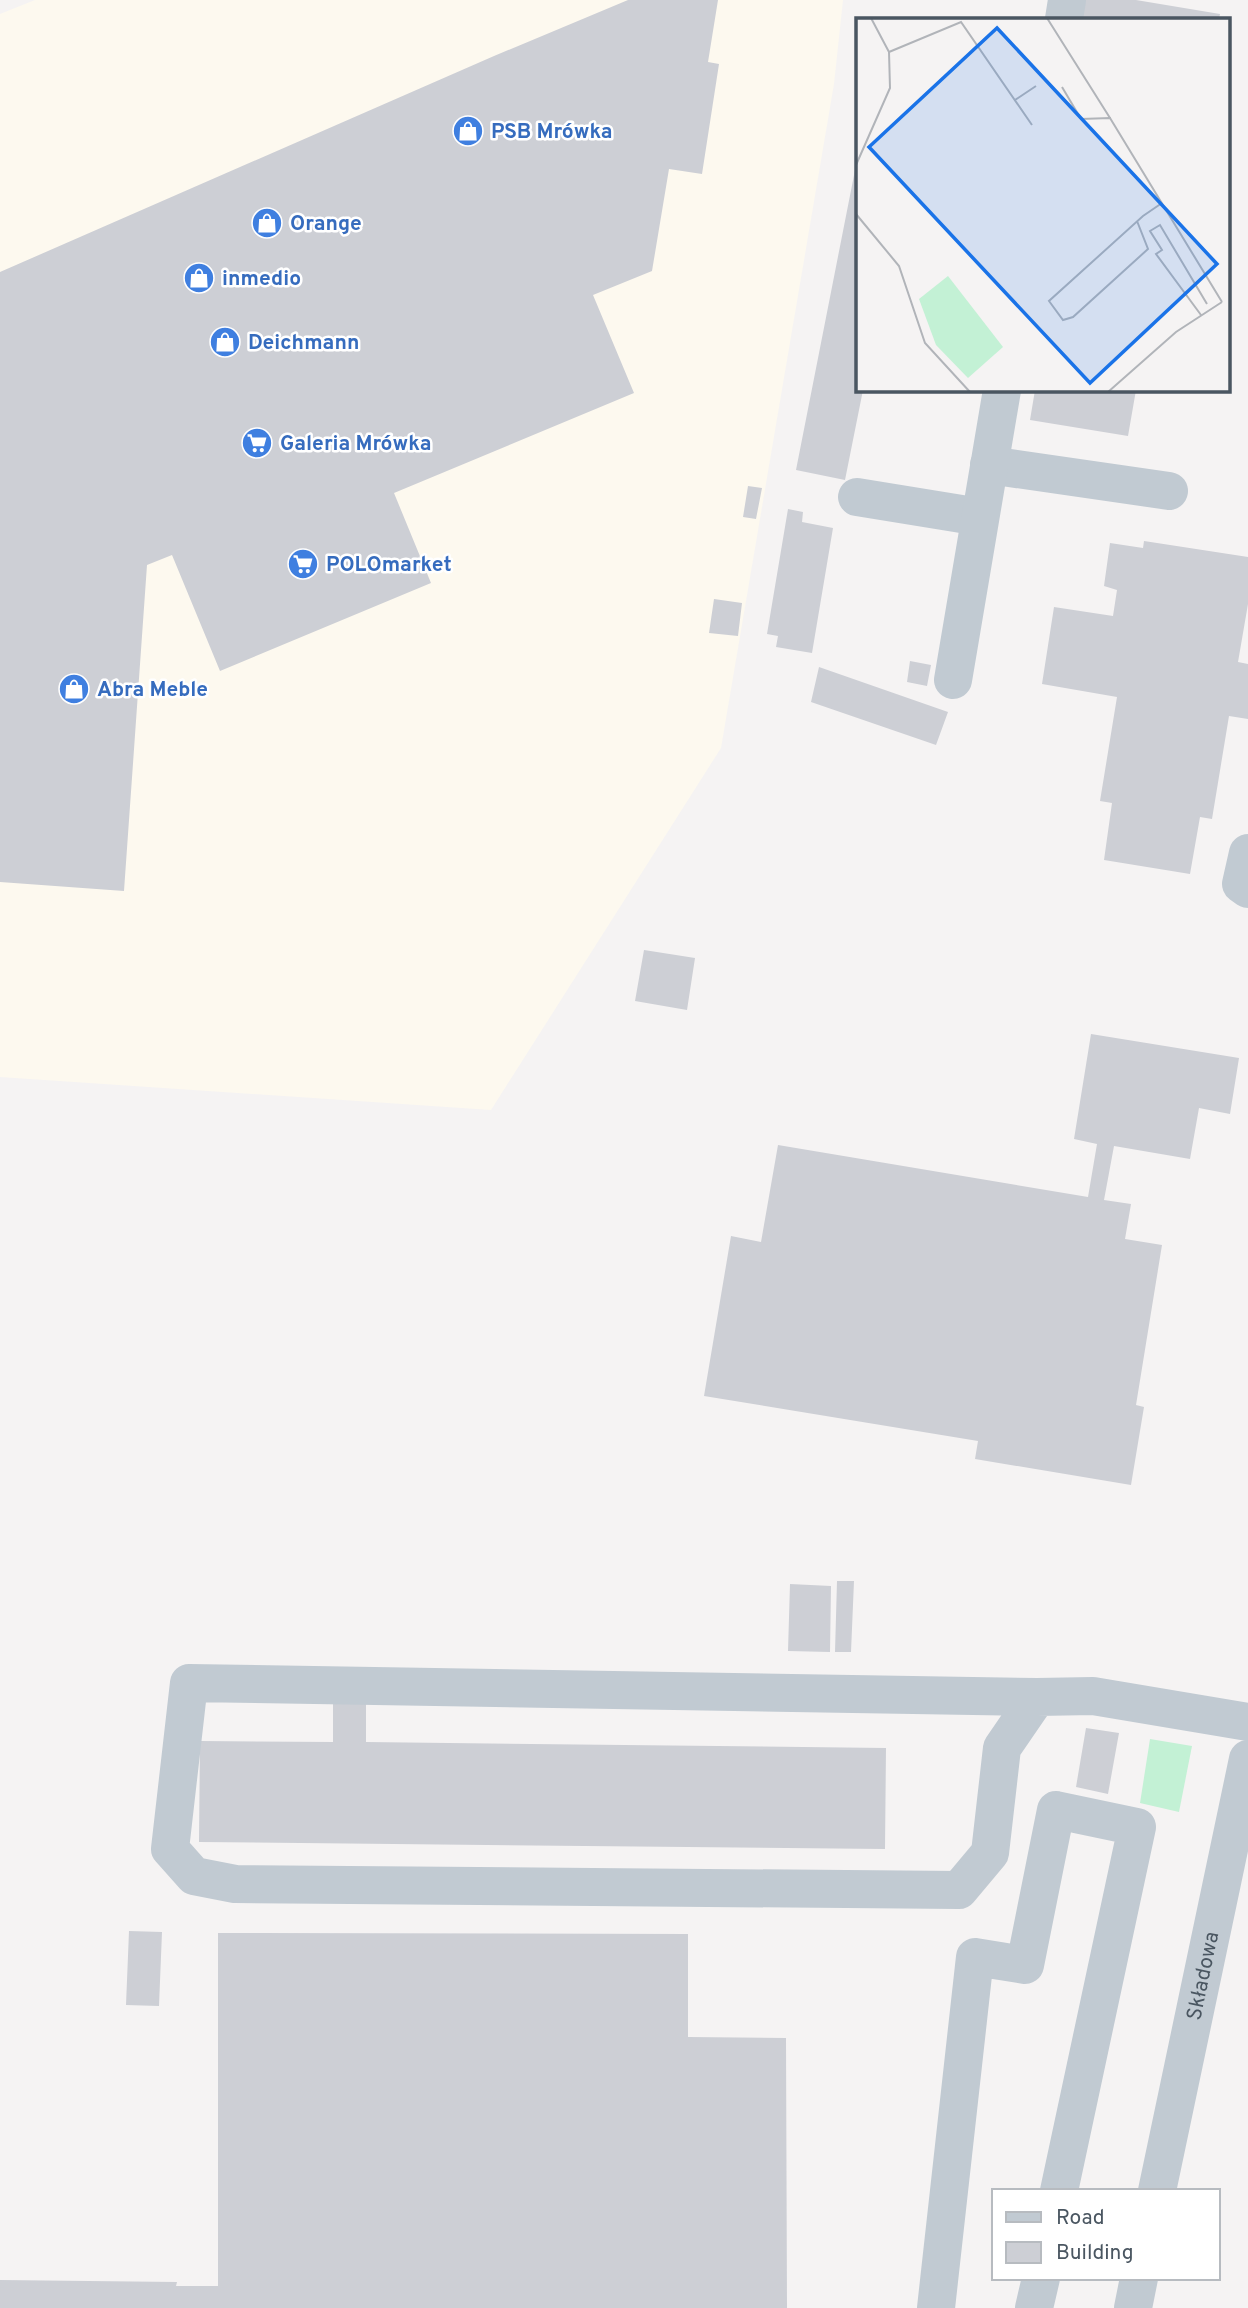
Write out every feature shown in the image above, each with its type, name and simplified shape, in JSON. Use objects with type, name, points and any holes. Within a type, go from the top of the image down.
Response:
[{"type":"lane","points":[[1063,18],[1067,0]]},
{"type":"lane","points":[[953,680],[1002,392]]},
{"type":"lane","points":[[989,465],[1169,491]]},
{"type":"lane","points":[[857,497],[980,517]]},
{"type":"lane","points":[[1248,853],[1241,884],[1248,889]]},
{"type":"lane","points":[[1037,1698],[1002,1748],[990,1853],[959,1890],[235,1884],[194,1876],[170,1849],[189,1683],[1037,1698],[1093,1696],[1248,1722]]},
{"type":"lane","name":"Składowa","points":[[1157,2189],[1248,1759]]},
{"type":"lane","points":[[936,2308],[975,1957],[1026,1965],[1056,1810],[1137,1827],[1059,2189]]},
{"type":"lane","points":[[1034,2308],[1041,2280]]},
{"type":"lane","points":[[1133,2308],[1139,2280]]},
{"type":"shaded area","points":[[35,0],[843,0],[834,84],[721,748],[491,1110],[0,1077],[0,14]]},
{"type":"green space","points":[[1150,1739],[1192,1746],[1179,1812],[1140,1803]]},
{"type":"building","name":"Galeria Mrówka","points":[[628,0],[718,0],[708,62],[719,64],[702,174],[669,169],[652,271],[593,295],[634,393],[394,493],[431,583],[220,671],[172,555],[147,565],[124,891],[0,882],[0,272]]},
{"type":"building","points":[[1082,0],[1136,0],[1220,14],[1219,18],[1079,18]]},
{"type":"building","points":[[856,165],[856,392],[863,392],[845,480],[796,470]]},
{"type":"building","points":[[1035,392],[1136,392],[1128,436],[1030,420]]},
{"type":"building","points":[[748,486],[762,488],[756,519],[743,517]]},
{"type":"building","points":[[788,509],[803,512],[802,522],[833,528],[812,653],[776,647],[778,636],[767,634]]},
{"type":"building","points":[[1144,541],[1248,557],[1248,604],[1238,662],[1248,664],[1248,719],[1229,716],[1212,819],[1200,817],[1190,874],[1104,860],[1112,803],[1100,801],[1117,697],[1042,684],[1054,607],[1113,616],[1117,590],[1104,586],[1110,543],[1143,548]]},
{"type":"building","points":[[714,599],[742,603],[738,636],[709,633]]},
{"type":"building","points":[[910,661],[931,665],[927,686],[907,682]]},
{"type":"building","points":[[819,667],[948,712],[936,745],[811,702]]},
{"type":"building","points":[[644,950],[695,958],[687,1010],[635,1001]]},
{"type":"building","points":[[1091,1034],[1239,1058],[1230,1114],[1199,1108],[1190,1159],[1114,1146],[1104,1200],[1131,1204],[1125,1239],[1162,1245],[1136,1405],[1144,1407],[1131,1485],[975,1459],[978,1441],[704,1396],[731,1236],[761,1242],[778,1145],[1088,1197],[1097,1144],[1074,1139]]},
{"type":"building","points":[[837,1581],[854,1581],[851,1652],[835,1652]]},
{"type":"building","points":[[790,1584],[831,1586],[830,1652],[788,1651]]},
{"type":"building","points":[[333,1696],[366,1697],[366,1742],[886,1748],[885,1849],[199,1842],[200,1741],[333,1742]]},
{"type":"building","points":[[1086,1728],[1119,1733],[1108,1794],[1076,1787]]},
{"type":"building","points":[[129,1931],[162,1932],[159,2006],[126,2005]]},
{"type":"building","points":[[218,1933],[688,1934],[688,2037],[786,2038],[787,2308],[0,2308],[0,2280],[177,2282],[176,2286],[218,2286]]},
{"type":"place","name":"PSB Mrówka","points":[[468,131]]},
{"type":"place","name":"Orange","points":[[267,223]]},
{"type":"place","name":"inmedio","points":[[199,278]]},
{"type":"place","name":"Deichmann","points":[[225,342]]},
{"type":"place","name":"Galeria Mrówka","points":[[257,443]]},
{"type":"place","name":"POLOmarket","points":[[303,564]]},
{"type":"place","name":"Abra Meble","points":[[74,689]]}]
